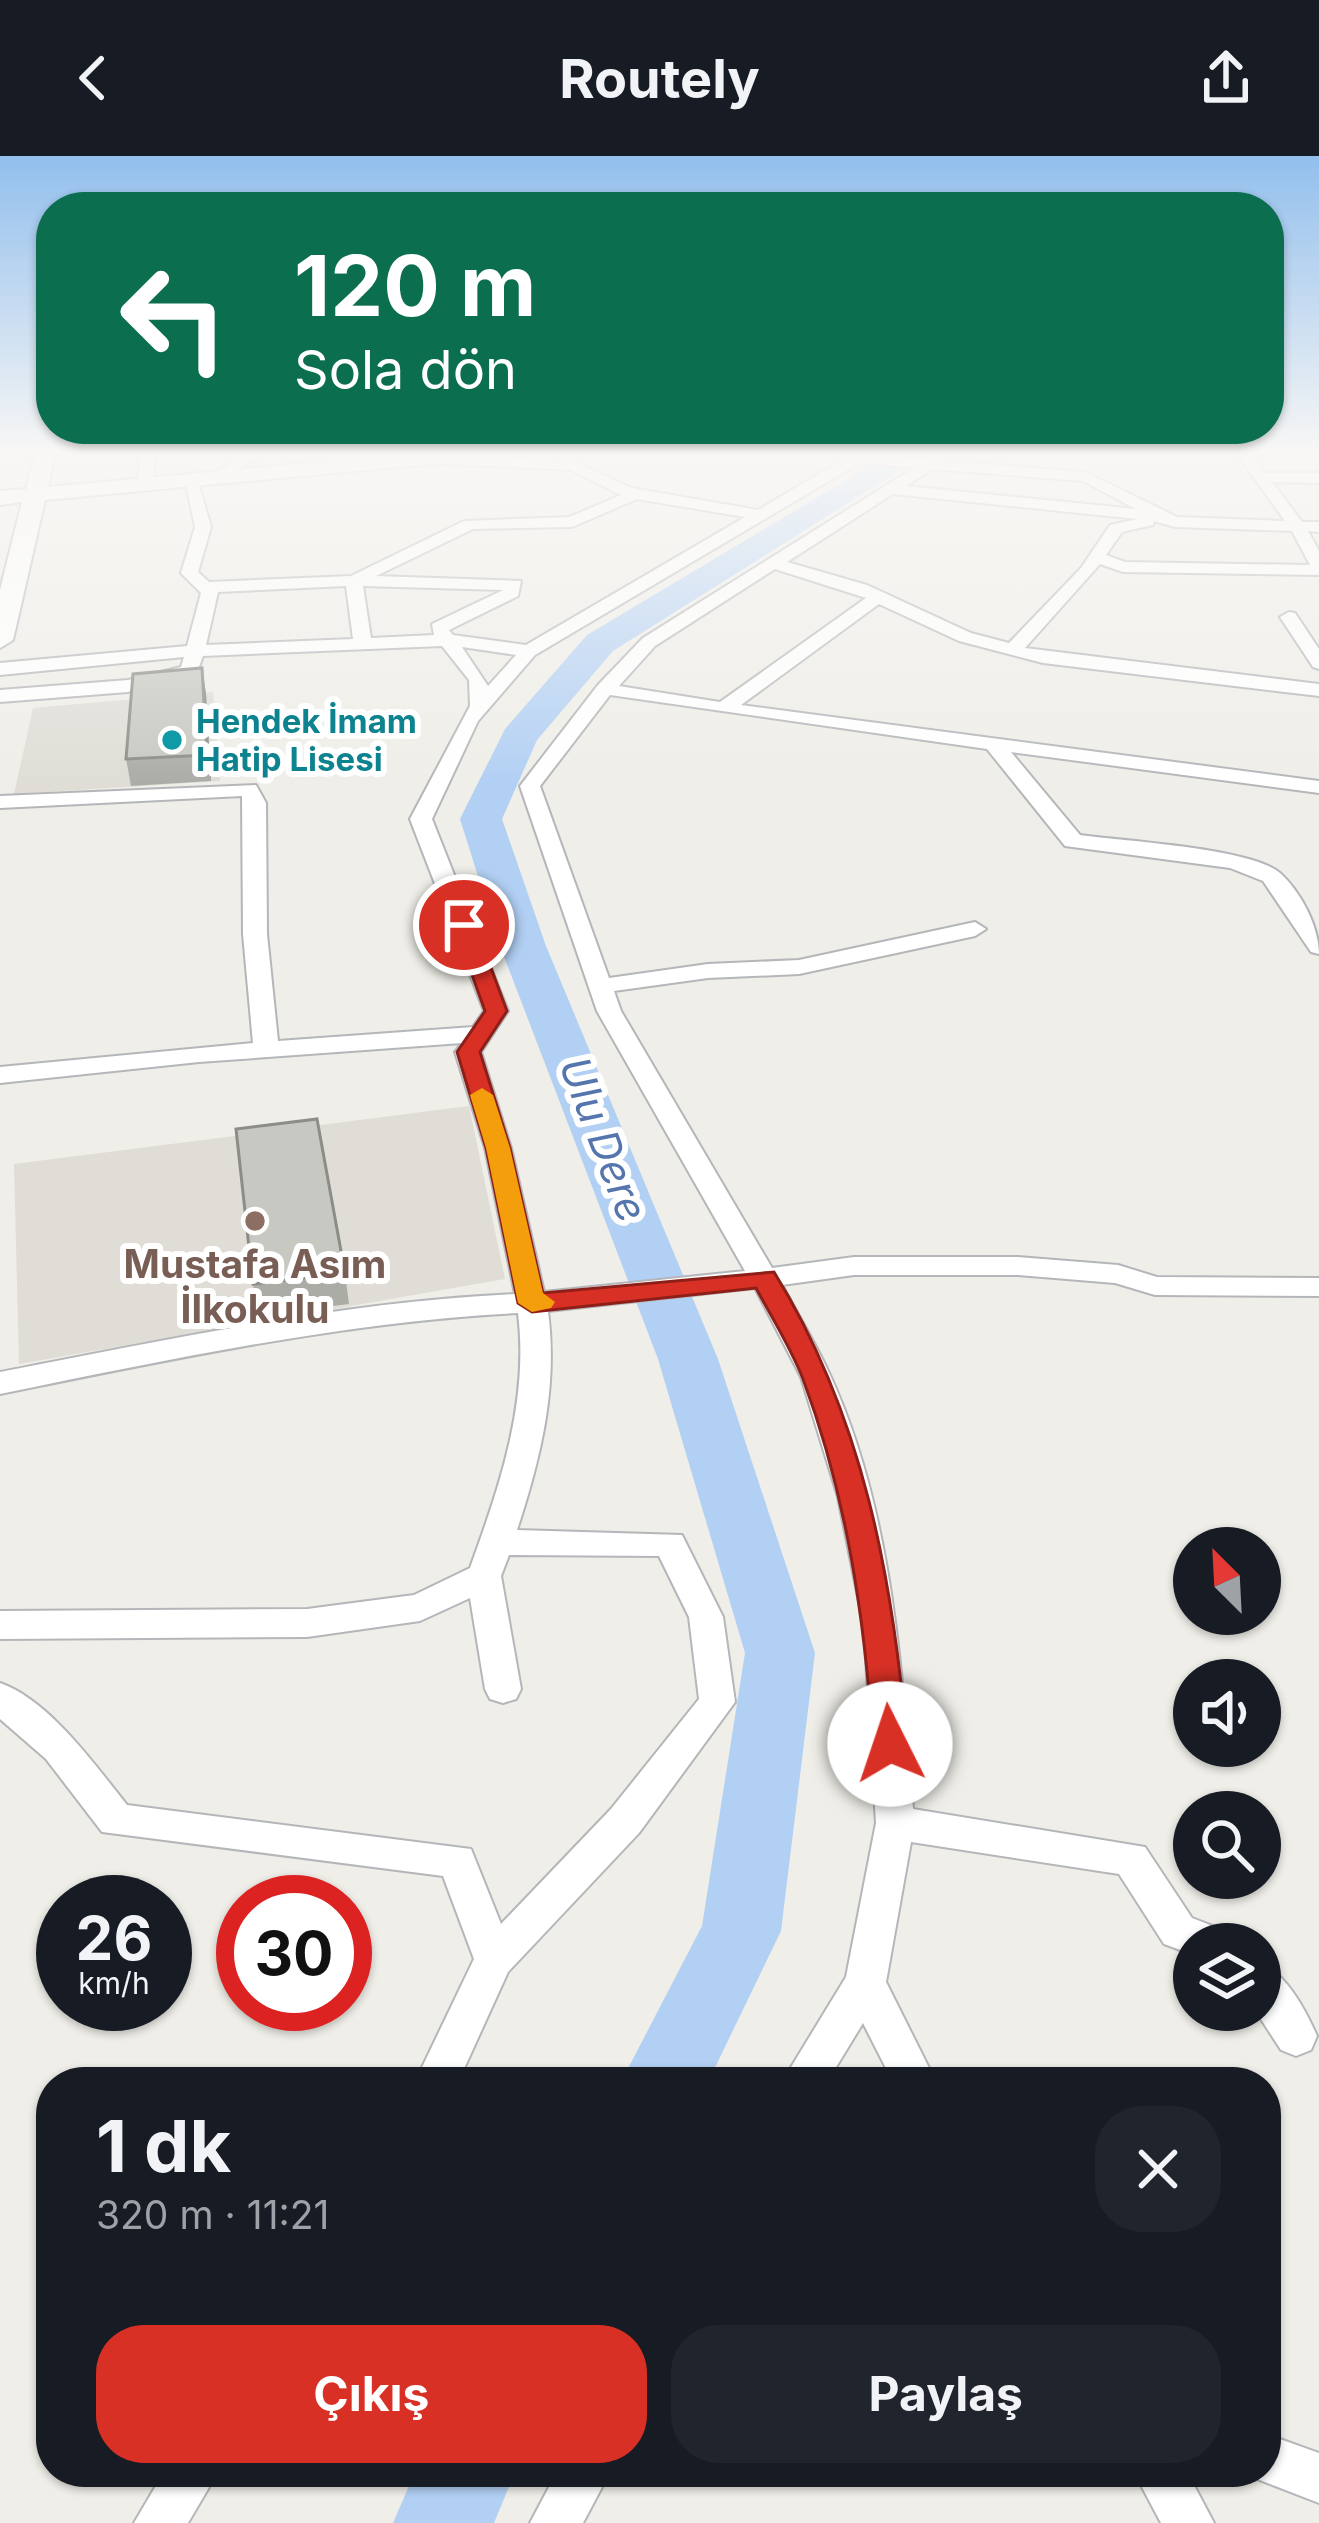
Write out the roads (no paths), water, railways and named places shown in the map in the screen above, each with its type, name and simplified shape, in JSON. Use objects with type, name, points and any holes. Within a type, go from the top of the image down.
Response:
[{"type":"main road","points":[[0,640],[18,564]]},
{"type":"street","points":[[0,711],[101,704],[140,694],[189,671],[209,592],[189,573],[192,564]]},
{"type":"street","points":[[354,581],[388,564]]},
{"type":"street","points":[[503,1689],[490,1559],[512,1501],[538,1366],[532,1303],[498,1148],[468,1052],[496,1011],[422,819],[470,719],[529,651],[680,564]]},
{"type":"street","points":[[770,564],[649,642],[605,689],[530,786],[609,1011],[816,1377],[854,1497],[881,1627],[895,1822],[865,1983],[812,2067]]},
{"type":"street","points":[[777,564],[861,590],[1012,651],[1319,690]]},
{"type":"street","points":[[1012,651],[1089,564]]},
{"type":"street","points":[[1116,564],[1319,568]]},
{"type":"street","points":[[204,587],[354,581],[515,585],[512,592],[439,628],[478,680],[479,708]]},
{"type":"street","points":[[354,581],[362,641]]},
{"type":"street","points":[[724,708],[875,598]]},
{"type":"street","points":[[1319,617],[1289,617],[1319,663]]},
{"type":"street","points":[[0,669],[362,641],[450,640],[529,651]]},
{"type":"street","points":[[0,697],[162,681]]},
{"type":"street","points":[[605,689],[1319,787]]},
{"type":"street","points":[[991,742],[1073,842],[1234,862],[1271,876],[1319,947]]},
{"type":"street","points":[[0,802],[249,789],[256,803],[255,934],[266,1049]]},
{"type":"street","points":[[601,986],[708,971],[800,967],[975,929]]},
{"type":"street","points":[[0,1075],[481,1034]]},
{"type":"street","points":[[0,1383],[405,1309],[532,1303],[854,1266],[1018,1266],[1118,1274],[1155,1286],[1319,1287]]},
{"type":"street","points":[[0,1625],[307,1623],[420,1608],[490,1559],[670,1544],[706,1617],[717,1702],[625,1821],[494,1959],[443,2067]]},
{"type":"street","points":[[0,1699],[59,1748],[116,1820],[457,1861],[494,1959]]},
{"type":"street","points":[[895,1822],[1131,1859],[1173,1923]]},
{"type":"street","points":[[865,1983],[907,2067]]},
{"type":"street","points":[[1281,2014],[1295,2036]]},
{"type":"street","points":[[1281,2464],[1319,2478]]},
{"type":"street","points":[[159,2523],[183,2487]]},
{"type":"street","points":[[556,2523],[576,2487]]},
{"type":"street","points":[[1168,2487],[1190,2523]]},
{"type":"waterway","name":"Ulu Dere","points":[[672,2067],[741,1931],[780,1653],[688,1359],[523,946],[481,819],[519,737],[600,643],[729,564]]},
{"type":"waterway","name":"Ulu Dere","points":[[443,2523],[459,2487]]},
{"type":"place","name":"Hendek İmam Hatip Lisesi","points":[[172,740]]},
{"type":"place","name":"Mustafa Asım İlkokulu","points":[[255,1221]]}]
